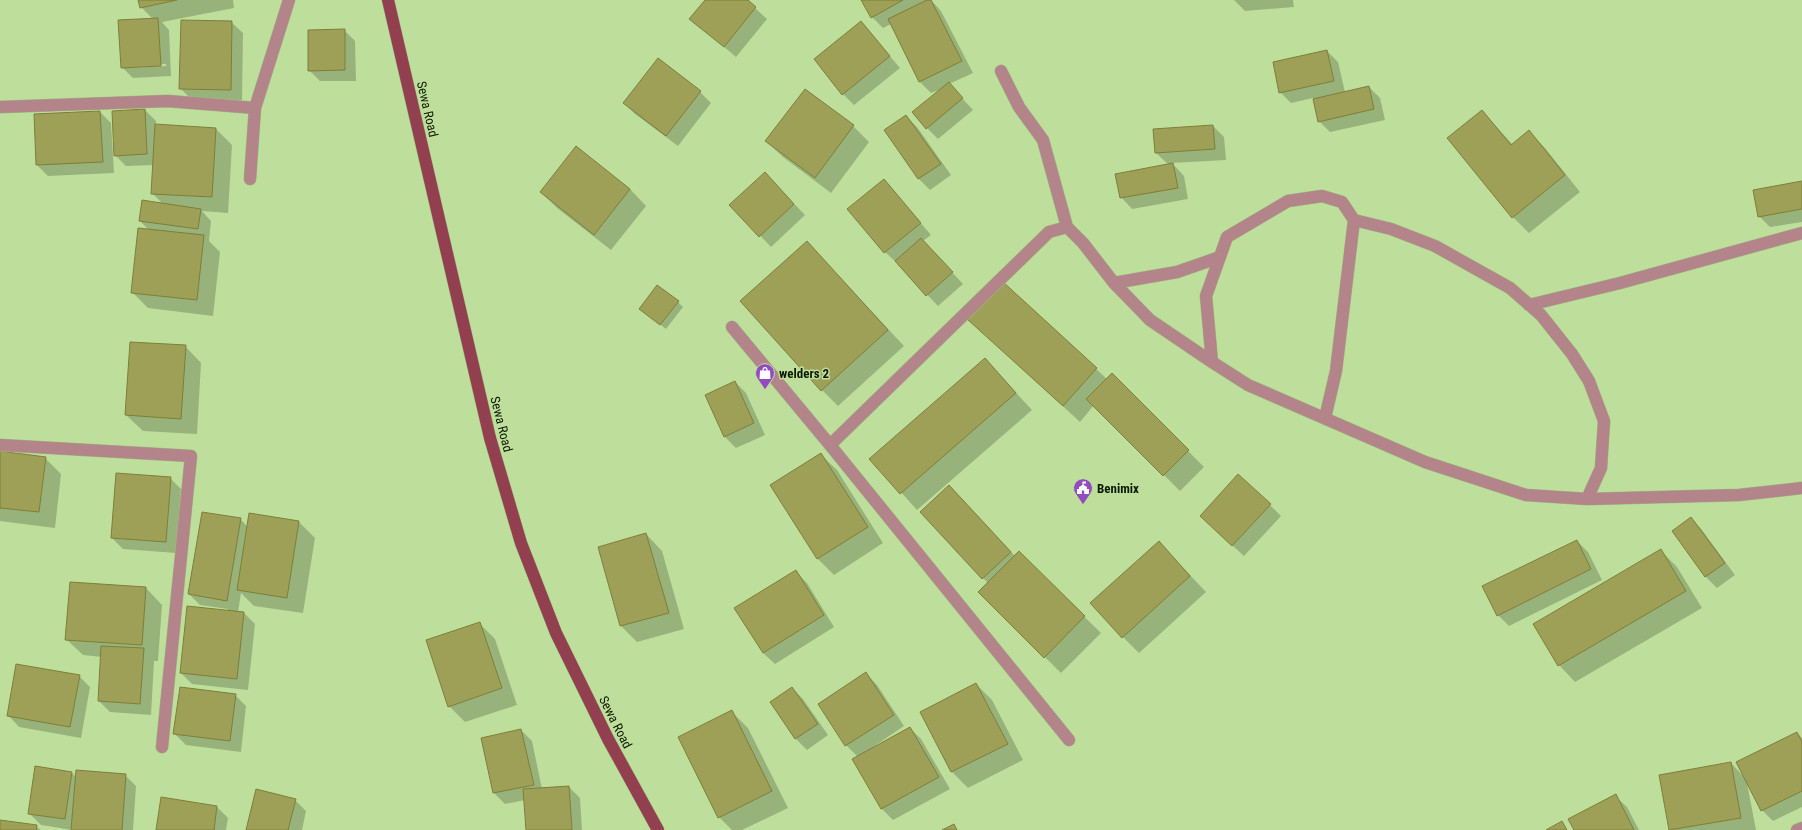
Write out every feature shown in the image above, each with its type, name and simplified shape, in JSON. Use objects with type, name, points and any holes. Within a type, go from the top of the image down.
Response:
[{"type":"main road","name":"Sewa Road","points":[[388,0],[490,438],[521,542],[556,633],[608,739],[658,830]]},
{"type":"street","points":[[250,179],[255,108],[289,0]]},
{"type":"street","points":[[1001,71],[1019,107],[1043,140],[1067,227],[1083,243],[1114,283],[1150,320],[1248,385],[1425,462],[1526,495],[1587,499],[1739,495],[1802,488]]},
{"type":"street","points":[[0,107],[168,101],[255,108]]},
{"type":"street","points":[[1212,362],[1206,296],[1227,237],[1288,201],[1322,196],[1342,202],[1354,220],[1336,371],[1325,418]]},
{"type":"street","points":[[1354,220],[1391,229],[1435,246],[1510,288],[1541,315],[1572,354],[1589,380],[1604,420],[1601,468],[1587,499]]},
{"type":"street","points":[[830,445],[1049,232],[1067,227]]},
{"type":"street","points":[[1529,305],[1620,283],[1802,233]]},
{"type":"street","points":[[1114,283],[1177,272],[1220,257]]},
{"type":"street","points":[[732,327],[830,445],[1069,740]]},
{"type":"street","points":[[0,445],[192,456],[162,747]]},
{"type":"street","points":[[1797,830],[1802,828]]},
{"type":"building","points":[[138,0],[177,0],[140,8]]},
{"type":"building","points":[[705,0],[748,0],[756,7],[724,47],[689,19]]},
{"type":"building","points":[[861,0],[903,0],[871,18]]},
{"type":"building","points":[[927,0],[931,0],[962,61],[919,82],[888,19]]},
{"type":"building","points":[[158,18],[161,66],[121,68],[118,20]]},
{"type":"building","points":[[181,20],[232,21],[231,90],[179,89]]},
{"type":"building","points":[[861,21],[890,56],[842,95],[814,59]]},
{"type":"building","points":[[345,29],[345,70],[308,71],[308,30]]},
{"type":"building","points":[[1327,50],[1334,81],[1279,93],[1273,62]]},
{"type":"building","points":[[658,58],[701,91],[666,136],[623,103]]},
{"type":"building","points":[[949,82],[963,98],[926,129],[912,112]]},
{"type":"building","points":[[1369,86],[1374,109],[1318,122],[1313,99]]},
{"type":"building","points":[[805,89],[854,125],[815,178],[765,141]]},
{"type":"building","points":[[145,109],[147,154],[114,156],[112,111]]},
{"type":"building","points":[[1482,110],[1511,145],[1529,130],[1565,175],[1512,218],[1447,138]]},
{"type":"building","points":[[100,111],[103,162],[36,165],[34,114]]},
{"type":"building","points":[[906,115],[941,164],[918,179],[884,130]]},
{"type":"building","points":[[155,124],[216,128],[212,197],[151,194]]},
{"type":"building","points":[[1213,125],[1215,149],[1155,153],[1153,129]]},
{"type":"building","points":[[576,146],[630,189],[594,235],[540,192]]},
{"type":"building","points":[[1173,163],[1178,188],[1120,198],[1115,174]]},
{"type":"building","points":[[765,172],[794,204],[759,237],[729,205]]},
{"type":"building","points":[[884,179],[921,223],[884,253],[847,209]]},
{"type":"building","points":[[1802,181],[1802,209],[1758,217],[1753,190]]},
{"type":"building","points":[[142,200],[201,209],[198,229],[139,221]]},
{"type":"building","points":[[138,228],[204,235],[197,300],[131,293]]},
{"type":"building","points":[[921,238],[953,272],[926,296],[895,261]]},
{"type":"building","points":[[807,241],[888,330],[821,391],[740,301]]},
{"type":"building","points":[[1002,281],[1097,368],[1063,406],[967,319]]},
{"type":"building","points":[[657,285],[679,301],[660,325],[639,309]]},
{"type":"building","points":[[130,342],[186,345],[181,419],[125,415]]},
{"type":"building","points":[[985,358],[1016,393],[900,494],[869,459]]},
{"type":"building","points":[[1112,373],[1189,450],[1163,476],[1086,399]]},
{"type":"building","points":[[735,381],[754,423],[724,437],[705,395]]},
{"type":"building","points":[[0,451],[46,457],[39,512],[0,508]]},
{"type":"building","points":[[821,453],[868,527],[817,559],[770,485]]},
{"type":"building","points":[[116,473],[171,477],[166,542],[111,538]]},
{"type":"building","points":[[1238,474],[1271,504],[1232,546],[1200,516]]},
{"type":"building","points":[[949,485],[1011,552],[982,579],[920,512]]},
{"type":"building","points":[[202,512],[241,518],[227,601],[188,594]]},
{"type":"building","points":[[249,513],[299,521],[287,598],[237,590]]},
{"type":"building","points":[[1691,517],[1725,563],[1705,577],[1672,531]]},
{"type":"building","points":[[646,533],[669,613],[620,626],[598,547]]},
{"type":"building","points":[[1577,540],[1591,569],[1497,616],[1482,586]]},
{"type":"building","points":[[1159,541],[1190,576],[1122,638],[1090,603]]},
{"type":"building","points":[[1661,549],[1686,591],[1558,666],[1533,624]]},
{"type":"building","points":[[1019,551],[1085,616],[1044,658],[978,592]]},
{"type":"building","points":[[796,570],[824,615],[763,653],[734,608]]},
{"type":"building","points":[[70,582],[146,587],[142,645],[65,640]]},
{"type":"building","points":[[187,606],[244,612],[237,679],[180,673]]},
{"type":"building","points":[[480,622],[502,688],[448,707],[426,640]]},
{"type":"building","points":[[101,646],[144,648],[140,704],[98,701]]},
{"type":"building","points":[[16,664],[80,675],[70,727],[7,716]]},
{"type":"building","points":[[866,672],[894,715],[845,746],[818,704]]},
{"type":"building","points":[[976,683],[1008,744],[951,772],[920,712]]},
{"type":"building","points":[[180,687],[236,694],[230,741],[173,734]]},
{"type":"building","points":[[792,687],[818,724],[795,739],[770,702]]},
{"type":"building","points":[[732,710],[772,791],[718,818],[678,737]]},
{"type":"building","points":[[910,727],[939,777],[881,809],[852,759]]},
{"type":"building","points":[[521,729],[534,785],[493,793],[481,738]]},
{"type":"building","points":[[1797,732],[1802,742],[1802,791],[1761,811],[1736,762]]},
{"type":"building","points":[[1731,762],[1741,818],[1669,830],[1659,775]]},
{"type":"building","points":[[35,766],[72,772],[65,819],[28,814]]},
{"type":"building","points":[[76,770],[126,774],[122,830],[71,830]]},
{"type":"building","points":[[569,786],[572,830],[526,830],[523,789]]},
{"type":"building","points":[[256,789],[296,799],[288,830],[246,830]]},
{"type":"building","points":[[1616,794],[1634,830],[1574,830],[1568,819]]},
{"type":"building","points":[[161,797],[217,806],[214,830],[156,830]]},
{"type":"building","points":[[0,820],[37,825],[36,830],[0,830]]},
{"type":"building","points":[[1562,821],[1567,830],[1546,830]]},
{"type":"building","points":[[954,824],[957,830],[942,830]]},
{"type":"place","name":"welders 2","points":[[765,390]]},
{"type":"place","name":"Benimix","points":[[1083,505]]}]
